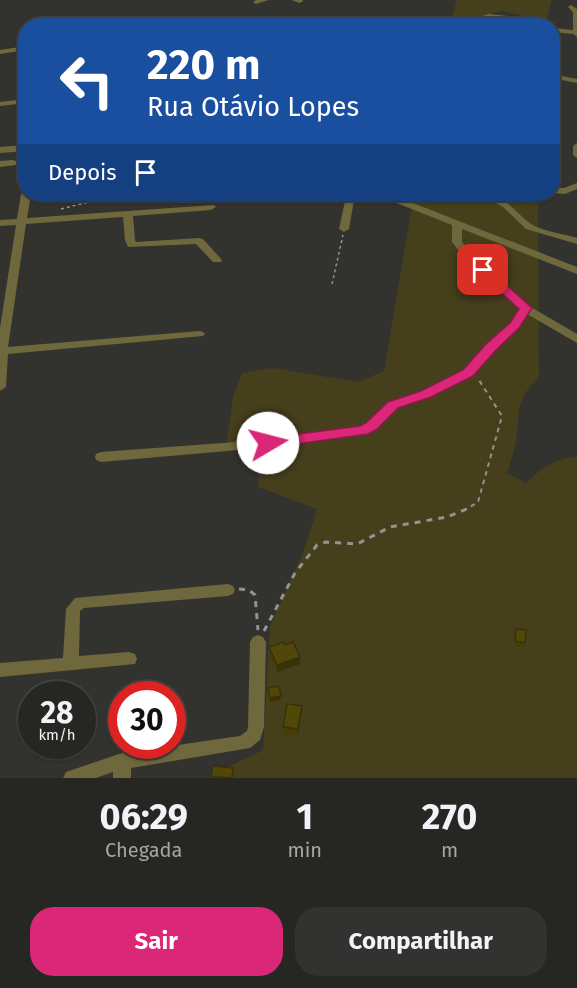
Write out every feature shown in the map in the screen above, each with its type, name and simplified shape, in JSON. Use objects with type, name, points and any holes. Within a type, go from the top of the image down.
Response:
[{"type":"street","points":[[256,2],[266,0]]},
{"type":"street","points":[[560,31],[577,33],[576,12],[571,7]]},
{"type":"street","points":[[490,18],[507,16],[512,18]]},
{"type":"street","points":[[0,52],[18,49]]},
{"type":"street","points":[[560,78],[577,81]]},
{"type":"street","points":[[0,104],[18,102]]},
{"type":"street","points":[[577,146],[577,155]]},
{"type":"street","points":[[0,150],[18,149]]},
{"type":"street","points":[[0,164],[13,163]]},
{"type":"street","points":[[560,190],[570,190],[577,186]]},
{"type":"street","points":[[0,387],[1,351],[25,201]]},
{"type":"street","points":[[344,229],[349,201]]},
{"type":"street","points":[[396,201],[577,271]]},
{"type":"street","points":[[498,201],[506,205],[529,227],[577,241]]},
{"type":"street","points":[[0,223],[211,207]]},
{"type":"street","points":[[128,213],[129,240],[132,245],[199,241],[217,260]]},
{"type":"street","points":[[457,223],[456,236],[460,248],[525,308],[577,339]]},
{"type":"street","points":[[101,457],[250,445],[315,435],[354,433],[371,427],[393,405],[426,394],[461,378],[515,326],[525,308]]},
{"type":"street","points":[[1,351],[199,334]]},
{"type":"street","points":[[71,664],[73,609],[80,602],[228,590]]},
{"type":"street","points":[[72,778],[122,770],[244,743],[250,739],[256,728],[258,642]]},
{"type":"street","points":[[0,670],[129,659]]},
{"type":"path","points":[[57,210],[93,201]]},
{"type":"path","points":[[332,284],[344,229]]},
{"type":"path","points":[[258,642],[300,565],[316,546],[321,543],[346,546],[357,544],[390,527],[454,515],[468,510],[477,502],[502,416],[471,370]]},
{"type":"path","points":[[228,590],[254,591],[258,642]]},
{"type":"shaded area","points":[[457,0],[554,0],[551,2],[548,18],[524,18],[501,11],[477,18],[451,18]]},
{"type":"shaded area","points":[[413,201],[538,201],[539,377],[526,393],[520,406],[515,445],[507,473],[526,483],[549,465],[562,459],[577,457],[577,778],[212,778],[212,775],[263,750],[270,626],[303,553],[317,509],[258,487],[261,448],[226,448],[233,397],[242,373],[273,368],[358,382],[384,371]]},
{"type":"building","points":[[516,629],[526,630],[525,643],[515,641]]},
{"type":"building","points":[[284,642],[285,645],[293,642],[300,657],[277,665],[269,647]]},
{"type":"building","points":[[279,686],[281,696],[270,698],[268,688]]},
{"type":"building","points":[[287,704],[302,706],[298,729],[283,727]]},
{"type":"building","points":[[213,766],[233,768],[232,778],[211,776]]},
{"type":"route","points":[[268,443],[315,435],[363,431],[371,427],[393,405],[426,394],[468,373],[491,347],[515,326],[525,308],[483,270]]}]
